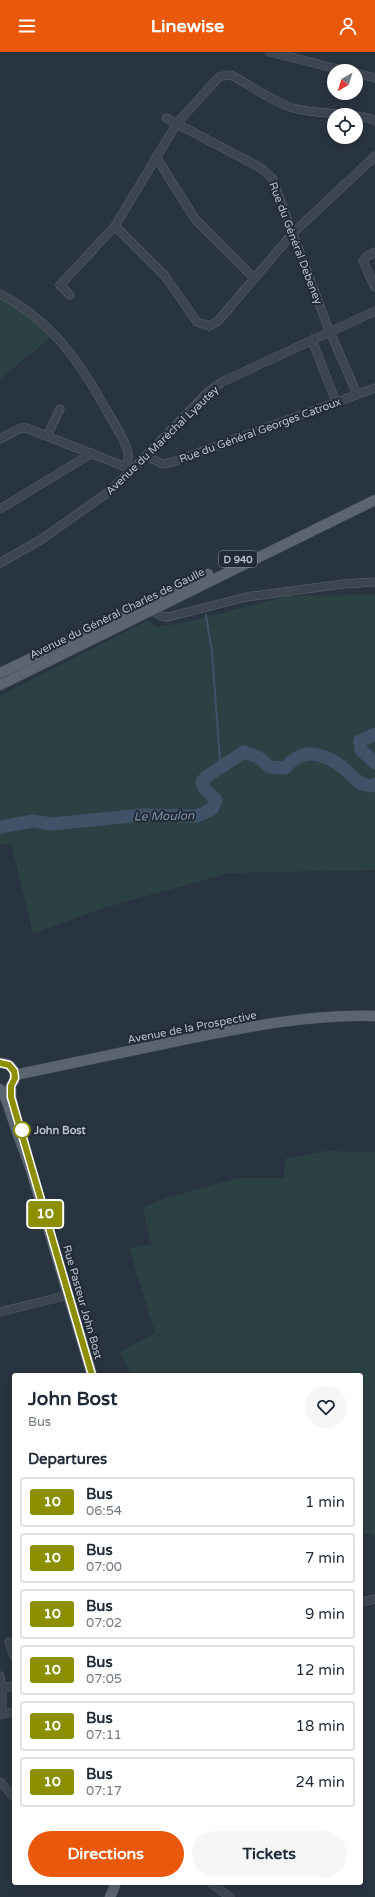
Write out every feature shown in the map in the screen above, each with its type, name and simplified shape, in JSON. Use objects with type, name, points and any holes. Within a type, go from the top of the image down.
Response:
[{"type":"main road","name":"Avenue du Général Charles de Gaulle","points":[[0,685],[149,606],[375,493]]},
{"type":"main road","name":"Avenue du Général Charles de Gaulle","points":[[0,673],[149,606],[375,500]]},
{"type":"main road","name":"Avenue de la Prospective","points":[[15,1075],[276,1023],[316,1017],[375,1016]]},
{"type":"main road","points":[[0,1089],[11,1086],[15,1075],[12,1068],[1,1061]]},
{"type":"main road","name":"Rue Pasteur John Bost","points":[[11,1086],[11,1097],[23,1135],[30,1166],[91,1373]]},
{"type":"main road","name":"Rue Pasteur John Bost","points":[[0,1089],[6,1099],[14,1126],[30,1166]]},
{"type":"main road","points":[[110,1897],[115,1885]]},
{"type":"street","points":[[270,52],[327,66]]},
{"type":"street","points":[[70,295],[60,285],[115,226],[177,123],[216,80],[227,75],[233,76],[272,99],[292,108],[310,112],[327,113]]},
{"type":"street","points":[[363,75],[375,78]]},
{"type":"street","points":[[363,117],[375,121]]},
{"type":"street","name":"Rue du Général Debeney","points":[[166,118],[268,173],[276,185],[330,331],[358,394]]},
{"type":"street","points":[[115,226],[165,276],[193,318],[202,325],[209,326],[218,321],[293,233],[375,156]]},
{"type":"street","points":[[156,157],[194,219],[254,278]]},
{"type":"street","points":[[375,252],[366,257],[363,261],[375,287]]},
{"type":"street","points":[[0,294],[31,312],[55,334],[76,359],[93,385],[129,453],[130,468],[26,428],[20,428],[0,439]]},
{"type":"street","name":"Avenue du Maréchal Lyautey","points":[[0,563],[42,539],[107,493],[130,468],[146,456],[208,392],[222,382],[375,311]]},
{"type":"street","points":[[312,340],[336,402]]},
{"type":"street","name":"Rue du Général Georges Catroux","points":[[146,456],[163,464],[172,462],[375,388]]},
{"type":"street","points":[[47,436],[60,409]]},
{"type":"street","points":[[0,509],[92,454]]},
{"type":"street","points":[[149,606],[162,617],[168,617],[246,597],[288,590],[375,582]]},
{"type":"street","points":[[0,1312],[69,1295]]},
{"type":"street","points":[[363,1602],[375,1599]]},
{"type":"street","points":[[9,1642],[12,1650]]},
{"type":"street","points":[[0,1676],[2,1688],[1,1714],[12,1712]]},
{"type":"street","points":[[2,1688],[12,1686]]},
{"type":"street","points":[[0,1782],[12,1795]]},
{"type":"street","points":[[214,1885],[230,1897]]},
{"type":"green space","points":[[0,294],[55,334],[0,379]]},
{"type":"green space","points":[[375,594],[375,870],[230,873],[103,908],[33,934],[11,843],[0,845],[0,696],[148,620],[156,627],[187,622],[288,596]]},
{"type":"green space","points":[[326,1151],[375,1152],[375,1536],[363,1533],[363,1373],[130,1373],[120,1352],[155,1333],[129,1248],[151,1244],[143,1208],[160,1200],[238,1178],[284,1178],[285,1159]]},
{"type":"waterway","points":[[206,615],[212,652],[220,760],[222,765]]},
{"type":"waterway","name":"Le Moulon","points":[[375,734],[360,741],[361,750],[375,763]]},
{"type":"waterway","name":"Le Moulon","points":[[0,827],[33,821],[52,824],[141,815],[197,816],[212,809],[216,800],[204,788],[202,782],[206,777],[244,752],[258,757],[270,767],[285,768],[291,762],[304,755],[310,754],[324,756],[344,768],[361,784],[372,786],[375,784]]},
{"type":"bus line","name":"10","points":[[0,1063],[6,1063],[14,1071],[15,1078],[11,1086],[11,1097],[91,1373]]},
{"type":"place","name":"John Bost","points":[[22,1130]]}]
